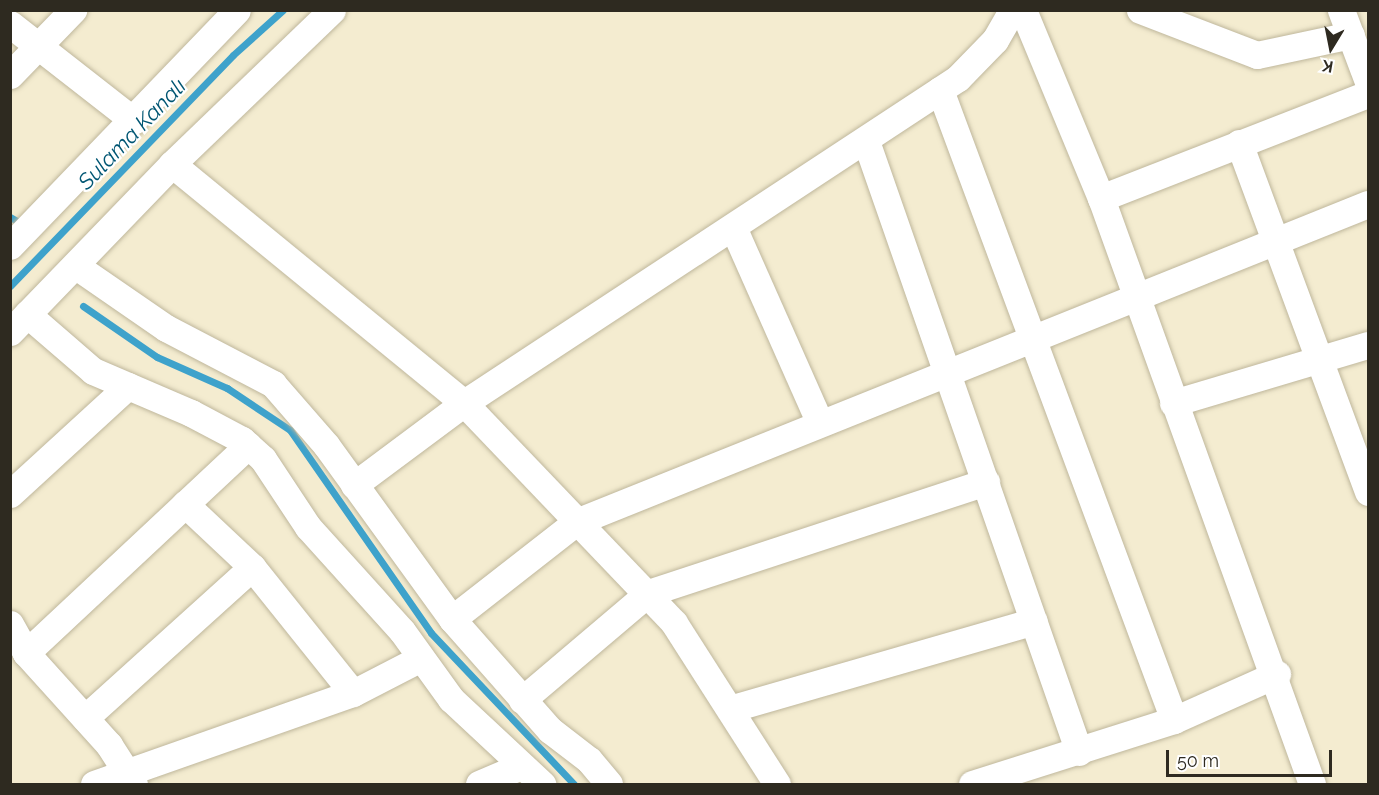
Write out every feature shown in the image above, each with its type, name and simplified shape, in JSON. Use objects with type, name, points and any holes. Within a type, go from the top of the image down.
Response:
[{"type":"street","points":[[10,75],[73,10]]},
{"type":"street","points":[[10,246],[134,121],[237,10]]},
{"type":"street","points":[[332,10],[172,164],[19,323],[93,371],[248,445],[308,527],[422,657],[451,699],[542,784]]},
{"type":"street","points":[[354,485],[464,402],[866,141],[940,90],[995,40],[1012,10]]},
{"type":"street","points":[[1023,10],[1101,198],[1137,293],[1173,403],[1277,674],[1312,784]]},
{"type":"street","points":[[1140,10],[1257,55],[1346,23],[1368,82]]},
{"type":"street","points":[[10,24],[134,121]]},
{"type":"street","points":[[940,90],[1174,720]]},
{"type":"street","points":[[1101,198],[1368,94]]},
{"type":"street","points":[[866,141],[1079,752]]},
{"type":"street","points":[[1239,143],[1322,360],[1368,492]]},
{"type":"street","points":[[172,164],[464,402],[576,522],[648,593],[733,708],[777,784]]},
{"type":"street","points":[[452,620],[576,522],[1032,338],[1137,293],[1368,204]]},
{"type":"street","points":[[733,227],[820,423]]},
{"type":"street","points":[[76,266],[166,328],[273,384],[354,485],[452,620],[522,700],[609,784]]},
{"type":"street","points":[[1173,403],[1368,345]]},
{"type":"street","points":[[10,494],[128,386]]},
{"type":"street","points":[[26,652],[248,445]]},
{"type":"street","points":[[522,700],[648,593],[986,482]]},
{"type":"street","points":[[185,504],[252,567],[353,693]]},
{"type":"street","points":[[85,718],[252,567]]},
{"type":"street","points":[[733,708],[1034,621]]},
{"type":"street","points":[[10,624],[26,652],[109,745],[129,779]]},
{"type":"street","points":[[94,784],[129,779],[353,693],[422,657]]},
{"type":"street","points":[[972,784],[1079,752],[1174,720],[1277,674]]},
{"type":"street","points":[[478,784],[521,766]]},
{"type":"waterway","name":"Sulama Kanalı","points":[[10,286],[233,55],[283,10]]},
{"type":"waterway","points":[[10,217],[17,221]]},
{"type":"waterway","points":[[83,306],[157,357],[227,388],[290,430],[431,633],[574,784]]}]
